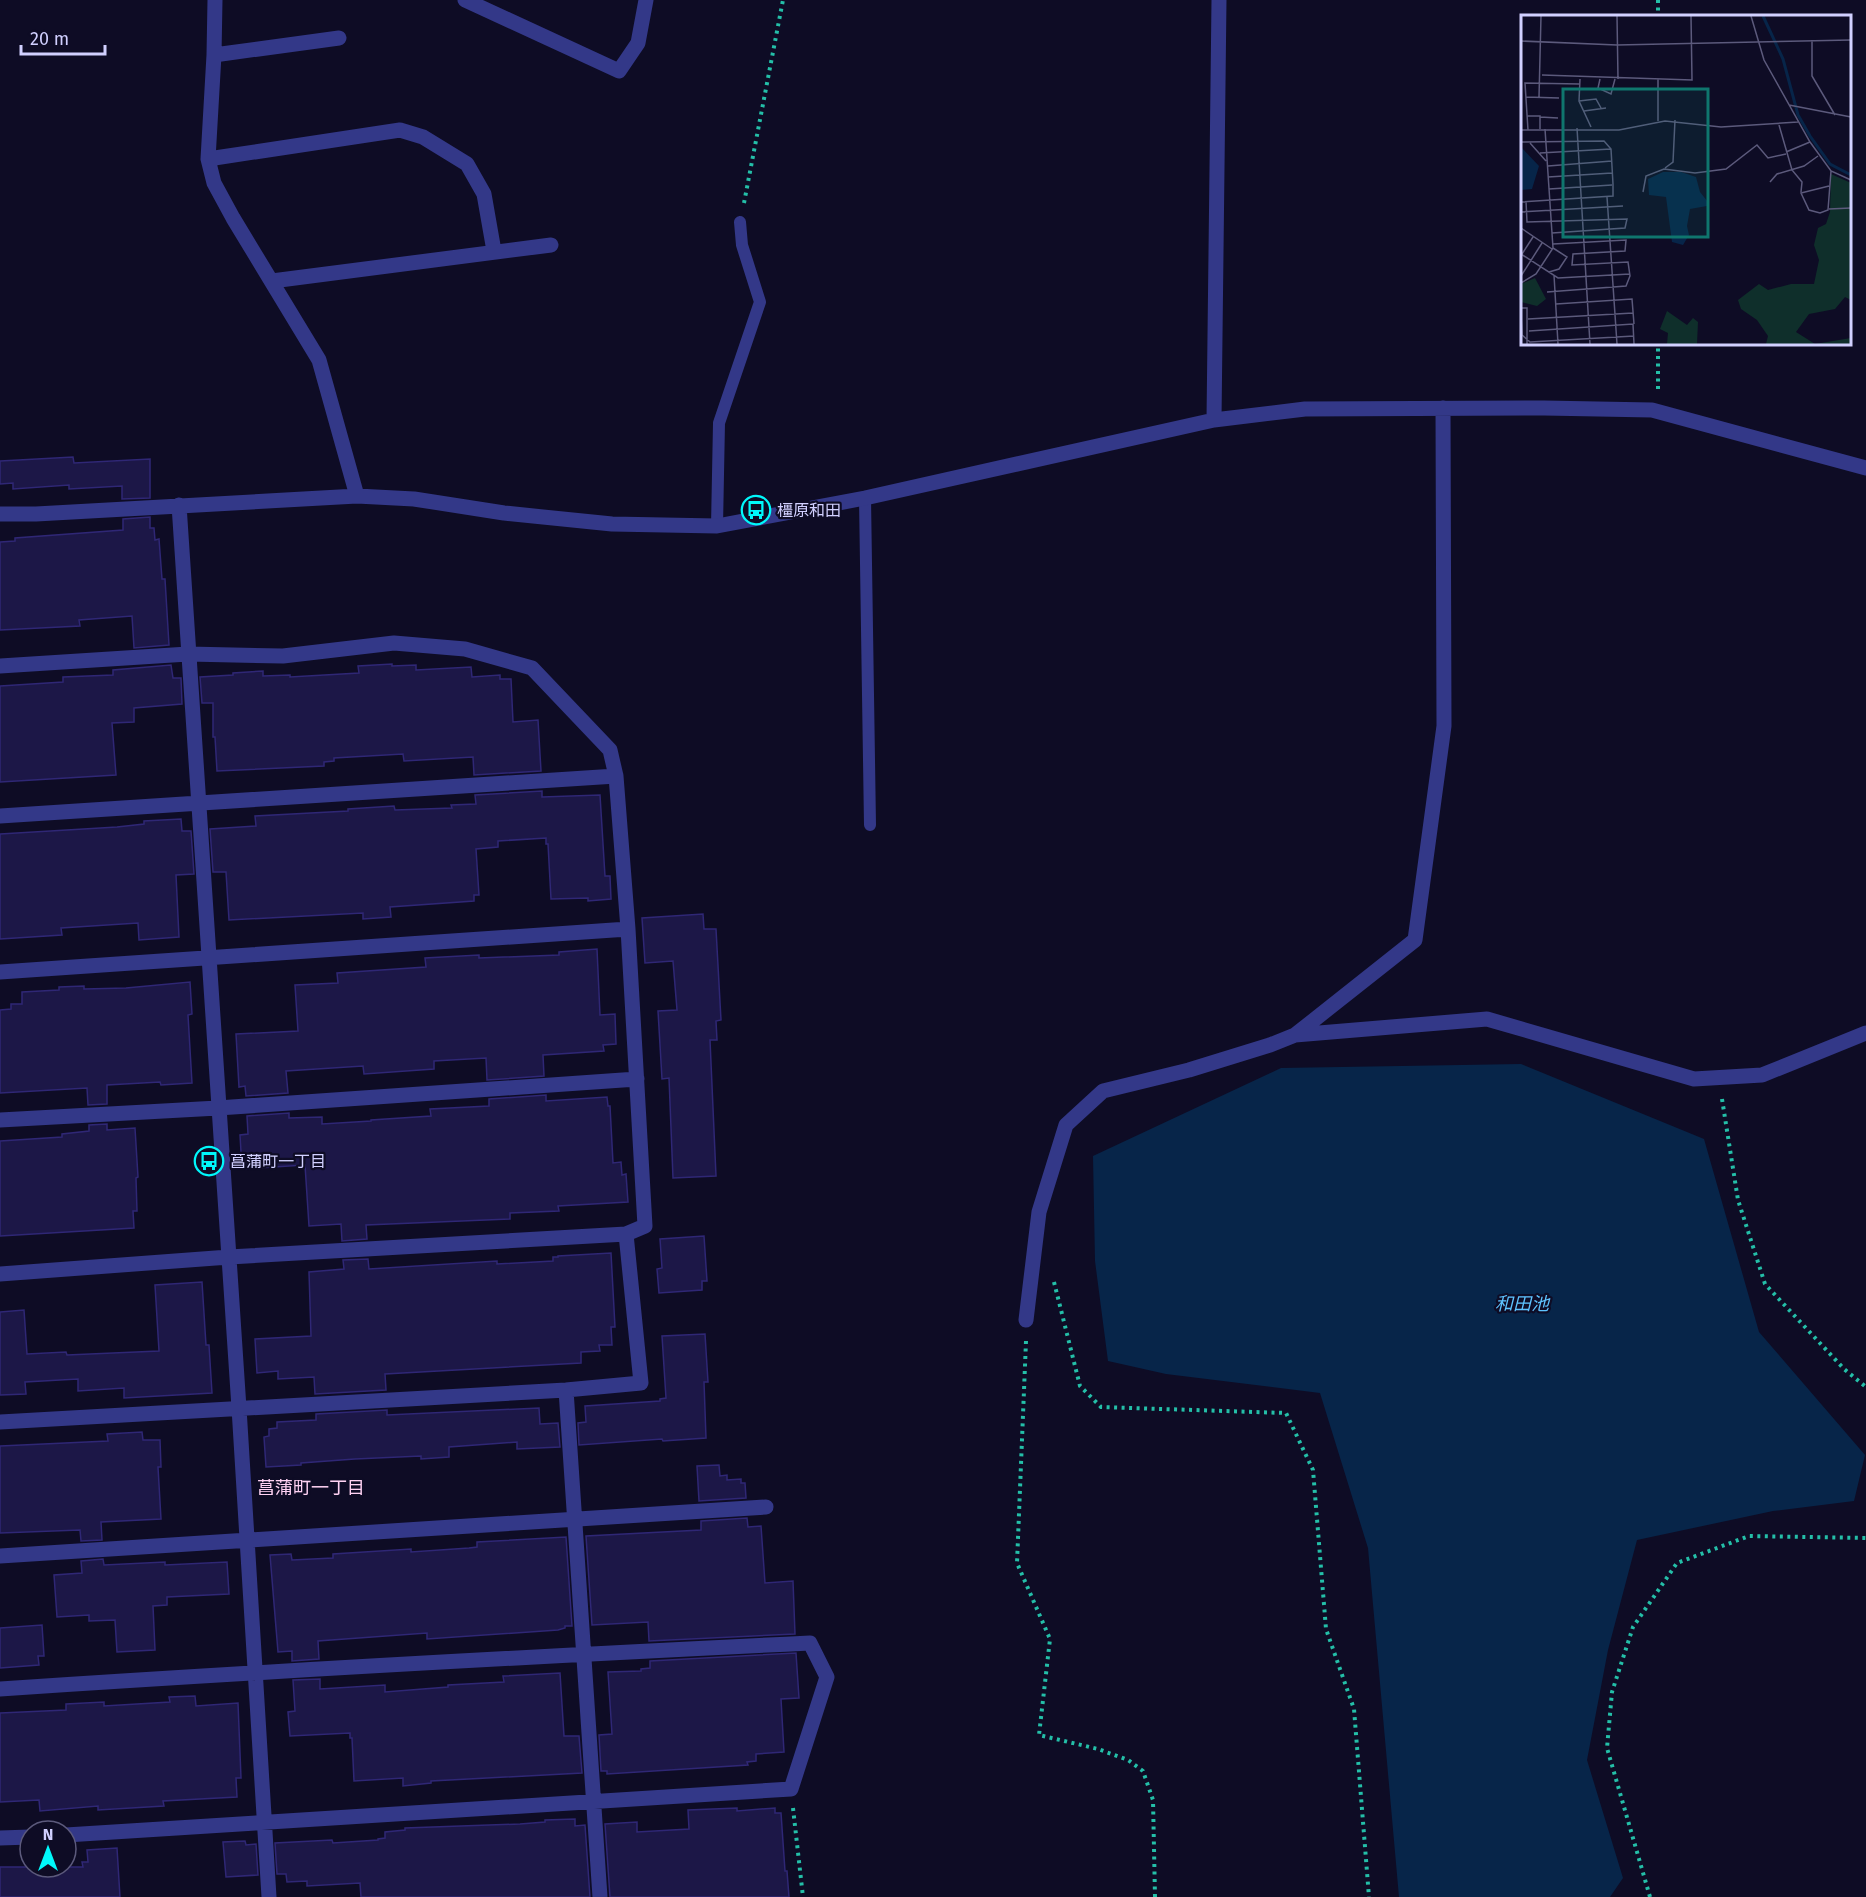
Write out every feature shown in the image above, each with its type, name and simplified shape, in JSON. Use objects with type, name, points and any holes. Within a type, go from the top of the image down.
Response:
[{"type":"street","points":[[215,0],[208,159],[214,183],[319,360],[357,496]]},
{"type":"street","points":[[465,0],[619,71],[638,43],[646,0]]},
{"type":"street","points":[[1215,420],[1219,0]]},
{"type":"street","points":[[214,55],[339,38]]},
{"type":"street","points":[[208,159],[400,130],[423,137],[467,164],[484,194],[494,251]]},
{"type":"street","points":[[272,281],[551,245]]},
{"type":"street","points":[[1026,1320],[1039,1212],[1066,1125],[1103,1090],[1189,1070],[1270,1046],[1295,1035],[1415,940],[1444,726],[1443,408]]},
{"type":"street","points":[[0,514],[36,514],[357,496],[414,499],[504,513],[612,524],[717,526],[865,498],[1215,420],[1305,409],[1652,410],[1866,468]]},
{"type":"street","points":[[179,505],[269,1897]]},
{"type":"street","points":[[0,666],[188,654],[283,656],[394,644],[465,649],[532,668],[610,750],[616,776],[628,928],[645,1226],[626,1234],[229,1257],[0,1274]]},
{"type":"street","points":[[0,816],[616,776]]},
{"type":"street","points":[[0,972],[628,928]]},
{"type":"street","points":[[1295,1035],[1487,1019],[1694,1079],[1762,1075],[1866,1033]]},
{"type":"street","points":[[0,1120],[218,1108],[637,1079]]},
{"type":"street","points":[[0,1422],[566,1390],[641,1383],[626,1234]]},
{"type":"street","points":[[566,1390],[600,1897]]},
{"type":"street","points":[[0,1556],[766,1507]]},
{"type":"street","points":[[0,1689],[255,1672],[810,1643],[827,1677],[791,1789],[78,1833]]},
{"type":"street","points":[[0,1838],[18,1837]]},
{"type":"lane","points":[[717,526],[719,423],[760,302],[742,245],[740,222]]},
{"type":"lane","points":[[865,498],[870,825]]},
{"type":"path","points":[[740,222],[783,0]]},
{"type":"path","points":[[1652,410],[1658,390],[1658,345]]},
{"type":"path","points":[[1719,1077],[1738,1200],[1765,1284],[1844,1369],[1866,1387]]},
{"type":"path","points":[[1054,1280],[1080,1386],[1101,1407],[1286,1413],[1313,1470],[1326,1629],[1354,1709],[1369,1897]]},
{"type":"path","points":[[1026,1320],[1017,1563],[1050,1639],[1039,1735],[1098,1749],[1128,1760],[1143,1771],[1153,1800],[1155,1897]]},
{"type":"path","points":[[1650,1897],[1607,1748],[1612,1692],[1633,1627],[1677,1563],[1749,1536],[1866,1538]]},
{"type":"path","points":[[791,1789],[803,1897]]},
{"type":"water","name":"和田池","points":[[1521,1064],[1704,1139],[1759,1332],[1865,1455],[1854,1501],[1773,1511],[1637,1540],[1608,1650],[1587,1760],[1623,1878],[1610,1897],[1399,1897],[1368,1548],[1320,1393],[1166,1374],[1108,1361],[1095,1261],[1093,1156],[1281,1068]]},
{"type":"building","points":[[73,457],[74,463],[150,459],[150,498],[122,499],[122,486],[69,489],[69,485],[13,489],[13,483],[0,484],[0,461]]},
{"type":"building","points":[[150,517],[150,528],[154,528],[155,540],[159,539],[162,579],[165,579],[169,645],[134,648],[132,616],[79,620],[80,626],[0,630],[0,542],[15,541],[15,538],[123,530],[123,519]]},
{"type":"building","points":[[392,664],[392,666],[416,665],[416,670],[471,667],[472,677],[500,675],[500,679],[511,679],[513,722],[538,720],[541,771],[474,775],[473,757],[404,761],[403,754],[334,758],[334,761],[324,762],[324,766],[217,771],[215,737],[213,737],[213,703],[202,703],[200,677],[263,671],[263,676],[290,675],[290,677],[359,673],[358,666]]},
{"type":"building","points":[[171,665],[173,678],[181,678],[182,704],[134,708],[134,722],[112,723],[116,775],[0,782],[0,686],[63,682],[63,677],[113,675],[113,670]]},
{"type":"building","points":[[542,791],[542,797],[600,795],[605,876],[610,876],[611,899],[588,901],[588,898],[551,899],[546,838],[498,841],[498,847],[476,849],[479,895],[474,895],[474,901],[390,907],[391,917],[363,919],[363,913],[229,920],[226,872],[213,872],[210,829],[256,826],[255,816],[394,806],[395,810],[452,808],[451,805],[476,804],[475,795]]},
{"type":"building","points":[[181,819],[182,831],[191,831],[194,874],[176,875],[179,937],[139,940],[138,923],[61,928],[62,935],[0,939],[0,834],[117,827],[144,824],[144,821]]},
{"type":"building","points":[[703,914],[704,929],[716,929],[721,1020],[716,1021],[717,1040],[710,1040],[716,1176],[673,1178],[669,1078],[662,1079],[658,1011],[677,1010],[673,961],[645,963],[642,918]]},
{"type":"building","points":[[597,949],[600,1015],[615,1014],[616,1044],[603,1045],[604,1051],[543,1055],[544,1076],[487,1080],[486,1058],[434,1061],[434,1069],[364,1074],[363,1066],[286,1071],[288,1093],[246,1096],[245,1086],[239,1087],[236,1034],[298,1031],[295,985],[338,983],[337,973],[426,967],[425,958],[559,955],[559,952]]},
{"type":"building","points":[[190,982],[192,1014],[188,1015],[192,1083],[107,1085],[107,1104],[88,1105],[87,1088],[0,1093],[0,1010],[11,1009],[11,1004],[22,1004],[22,992],[59,990],[59,987],[126,988]]},
{"type":"building","points":[[546,1095],[546,1101],[607,1097],[608,1106],[610,1106],[613,1163],[621,1162],[622,1175],[626,1174],[628,1202],[558,1206],[559,1211],[510,1213],[510,1219],[366,1225],[367,1239],[342,1241],[341,1224],[309,1226],[305,1165],[242,1169],[240,1135],[248,1134],[247,1116],[289,1113],[289,1118],[322,1117],[322,1124],[371,1121],[431,1116],[430,1109],[489,1106],[489,1099]]},
{"type":"building","points":[[107,1124],[107,1130],[135,1128],[138,1177],[136,1178],[137,1211],[133,1211],[134,1228],[0,1236],[0,1141],[62,1137],[62,1134],[89,1131],[89,1125]]},
{"type":"building","points":[[704,1236],[707,1281],[702,1281],[702,1290],[659,1293],[657,1269],[662,1268],[660,1239]]},
{"type":"building","points":[[611,1253],[615,1327],[611,1327],[612,1345],[599,1345],[600,1351],[581,1352],[581,1363],[385,1374],[386,1390],[315,1394],[314,1377],[278,1379],[278,1371],[257,1373],[255,1339],[311,1336],[309,1272],[344,1269],[343,1260],[368,1259],[369,1269],[497,1261],[497,1264],[553,1261],[553,1257],[558,1256]]},
{"type":"building","points":[[202,1282],[212,1393],[124,1398],[124,1388],[78,1391],[78,1379],[25,1382],[26,1394],[0,1395],[0,1312],[24,1310],[27,1354],[66,1352],[67,1355],[159,1351],[155,1285]]},
{"type":"building","points":[[705,1334],[708,1382],[704,1382],[706,1438],[579,1445],[578,1423],[586,1422],[585,1406],[660,1401],[666,1398],[662,1336]]},
{"type":"building","points":[[539,1408],[540,1424],[558,1423],[560,1447],[517,1449],[517,1442],[449,1447],[449,1457],[355,1459],[266,1467],[264,1437],[269,1436],[269,1429],[277,1428],[277,1422],[316,1420],[316,1414],[387,1410],[387,1415]]},
{"type":"building","points":[[142,1432],[143,1440],[160,1440],[161,1467],[158,1467],[161,1519],[101,1522],[102,1540],[81,1541],[80,1530],[0,1533],[0,1446],[108,1441],[107,1434]]},
{"type":"building","points":[[719,1465],[720,1476],[727,1475],[727,1480],[741,1479],[741,1483],[745,1483],[746,1498],[699,1501],[697,1466]]},
{"type":"building","points":[[747,1518],[748,1527],[761,1526],[765,1583],[793,1581],[795,1634],[649,1641],[648,1622],[592,1625],[586,1536],[701,1530],[701,1521]]},
{"type":"building","points":[[566,1537],[572,1626],[565,1626],[558,1630],[427,1639],[427,1633],[318,1641],[319,1659],[292,1661],[292,1651],[278,1652],[270,1555],[291,1554],[292,1560],[333,1558],[333,1554],[469,1548],[477,1547],[477,1542]]},
{"type":"building","points":[[103,1559],[104,1565],[227,1562],[229,1594],[167,1597],[167,1605],[153,1606],[155,1650],[117,1652],[115,1620],[89,1621],[89,1615],[57,1617],[54,1575],[82,1573],[81,1561]]},
{"type":"building","points":[[42,1625],[44,1656],[38,1656],[39,1665],[0,1668],[0,1628]]},
{"type":"building","points":[[796,1653],[799,1698],[781,1699],[784,1752],[756,1754],[756,1761],[747,1762],[748,1765],[607,1774],[607,1771],[601,1771],[599,1735],[612,1734],[608,1672],[641,1671],[641,1669],[650,1668],[650,1661]]},
{"type":"building","points":[[560,1673],[564,1736],[579,1736],[582,1773],[431,1781],[431,1783],[403,1786],[403,1778],[354,1781],[350,1733],[290,1736],[288,1712],[295,1711],[293,1680],[320,1679],[320,1689],[385,1685],[385,1692],[504,1682],[503,1676]]},
{"type":"building","points":[[195,1696],[196,1706],[238,1703],[241,1778],[236,1778],[237,1797],[163,1801],[164,1806],[98,1810],[98,1806],[40,1811],[39,1800],[0,1802],[0,1713],[66,1710],[66,1704],[104,1702],[104,1706],[170,1702],[169,1697]]},
{"type":"building","points":[[737,1808],[737,1811],[775,1808],[775,1813],[781,1813],[789,1897],[610,1897],[605,1824],[637,1822],[637,1832],[689,1829],[688,1810]]},
{"type":"building","points":[[575,1819],[575,1826],[585,1825],[590,1897],[361,1897],[360,1883],[307,1886],[307,1881],[287,1882],[286,1874],[277,1874],[275,1843],[378,1840],[385,1838],[385,1832],[405,1830],[405,1828],[520,1824]]},
{"type":"building","points":[[245,1841],[246,1845],[256,1844],[258,1875],[226,1877],[223,1842]]},
{"type":"building","points":[[117,1848],[120,1897],[0,1897],[0,1867],[18,1867],[18,1879],[78,1879],[78,1867],[83,1867],[82,1862],[88,1862],[87,1850]]},
{"type":"place","name":"橿原和田","points":[[756,510]]},
{"type":"place","name":"菖蒲町一丁目","points":[[209,1161]]},
{"type":"district","name":"菖蒲町一丁目","points":[[311,1488]]}]
